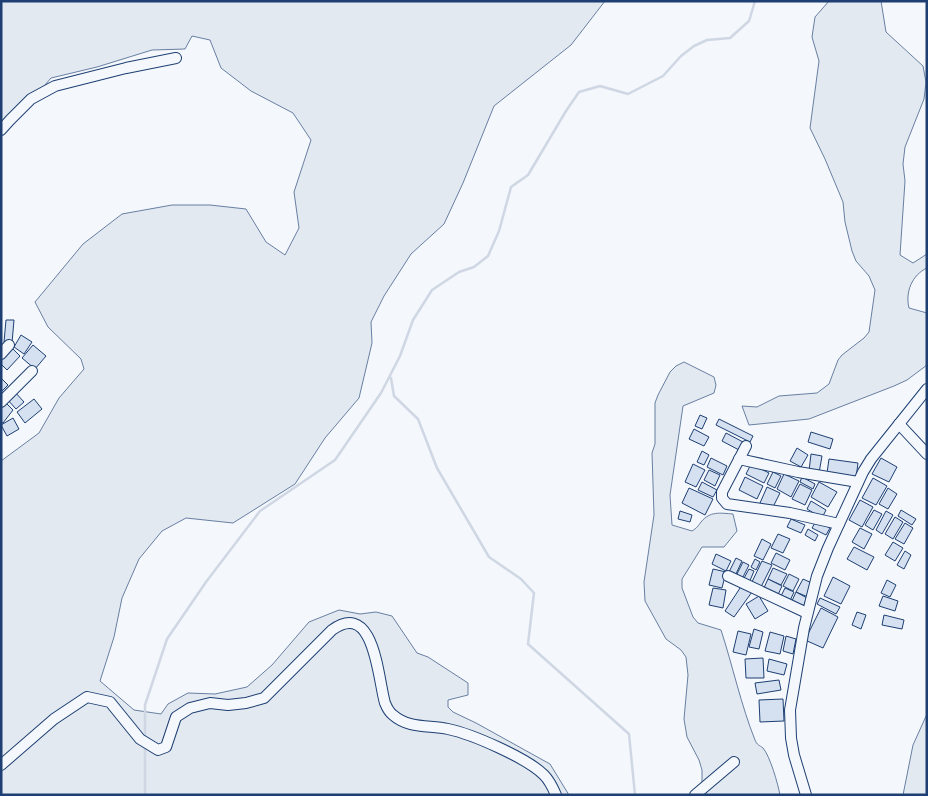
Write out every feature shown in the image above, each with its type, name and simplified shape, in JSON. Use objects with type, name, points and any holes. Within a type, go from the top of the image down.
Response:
[{"type":"street","points":[[1,130],[32,99],[55,86],[126,68],[176,58]]},
{"type":"street","points":[[1,354],[9,345]]},
{"type":"street","points":[[1,402],[32,371]]},
{"type":"street","points":[[806,795],[794,755],[789,722],[807,613],[817,576],[858,482],[871,459],[927,389]]},
{"type":"street","points":[[899,424],[927,454]]},
{"type":"street","points":[[746,446],[722,492],[722,498],[727,504],[790,513],[839,524]]},
{"type":"street","points":[[739,459],[798,472],[858,482]]},
{"type":"street","points":[[728,576],[807,613]]},
{"type":"street","points":[[1,765],[54,719],[87,697],[110,702],[140,739],[158,750],[166,747],[176,717],[190,708],[210,703],[228,705],[264,698],[332,630],[343,624],[351,624],[360,628],[372,645],[385,703],[392,714],[405,723],[414,726],[449,729],[490,743],[544,775],[552,785],[556,795]]},
{"type":"street","points":[[695,795],[734,762]]},
{"type":"shaded area","points":[[1,1],[605,1],[571,45],[494,106],[444,224],[411,254],[384,296],[371,322],[372,343],[359,398],[325,438],[295,484],[233,523],[186,518],[162,531],[139,559],[122,598],[114,637],[100,681],[134,710],[161,714],[168,704],[188,693],[215,694],[247,687],[272,665],[309,622],[339,610],[360,614],[376,612],[392,616],[417,653],[428,657],[468,683],[468,695],[448,700],[448,707],[453,712],[550,764],[569,795],[1,795],[1,461],[39,433],[59,398],[84,369],[81,359],[48,327],[35,302],[83,244],[122,214],[172,205],[210,205],[246,209],[266,242],[285,255],[299,228],[294,192],[311,140],[293,113],[251,91],[221,68],[210,40],[192,36],[185,49],[152,50],[97,67],[51,78],[1,136]]},
{"type":"shaded area","points":[[829,1],[881,1],[886,32],[923,66],[926,82],[924,99],[905,147],[903,164],[905,181],[900,255],[913,263],[927,254],[927,268],[917,275],[911,285],[908,302],[909,308],[927,313],[927,365],[907,380],[894,386],[809,419],[749,425],[742,406],[757,407],[779,396],[817,393],[829,384],[838,360],[842,355],[869,332],[875,290],[869,276],[856,261],[845,222],[843,202],[810,128],[819,61],[812,37],[815,17]]},
{"type":"shaded area","points":[[684,362],[714,377],[716,385],[714,393],[683,406],[670,495],[672,525],[692,531],[704,518],[712,514],[733,514],[737,531],[724,547],[702,547],[682,579],[682,588],[693,617],[698,623],[721,630],[750,727],[756,742],[763,748],[768,757],[776,777],[780,795],[702,795],[702,770],[687,737],[684,719],[688,675],[686,657],[681,650],[666,639],[645,601],[644,582],[654,515],[652,453],[655,444],[655,403],[670,372]]},
{"type":"shaded area","points":[[927,714],[927,795],[903,795],[913,745]]},
{"type":"building","points":[[6,320],[14,320],[12,343],[4,342]]},
{"type":"building","points":[[21,335],[32,342],[24,354],[14,347]]},
{"type":"building","points":[[33,345],[46,356],[35,369],[22,358]]},
{"type":"building","points":[[12,348],[20,356],[7,370],[1,364],[1,359]]},
{"type":"building","points":[[1,378],[8,385],[1,392]]},
{"type":"building","points":[[14,391],[24,402],[16,409],[6,398]]},
{"type":"building","points":[[34,399],[42,409],[25,423],[17,412]]},
{"type":"building","points":[[6,403],[13,410],[3,423],[1,422],[1,407]]},
{"type":"building","points":[[700,415],[707,418],[702,429],[695,426]]},
{"type":"building","points":[[13,418],[19,429],[7,436],[1,425]]},
{"type":"building","points":[[719,419],[753,436],[750,442],[716,425]]},
{"type":"building","points":[[694,429],[709,437],[704,446],[689,439]]},
{"type":"building","points":[[811,432],[833,439],[830,449],[808,442]]},
{"type":"building","points":[[726,433],[743,442],[739,450],[722,441]]},
{"type":"building","points":[[797,448],[808,455],[801,467],[790,461]]},
{"type":"building","points":[[702,451],[709,455],[704,465],[697,462]]},
{"type":"building","points":[[811,454],[822,456],[819,473],[809,471]]},
{"type":"building","points":[[711,458],[727,466],[723,475],[707,467]]},
{"type":"building","points":[[881,458],[897,467],[889,482],[872,474]]},
{"type":"building","points":[[829,459],[858,463],[856,478],[827,473]]},
{"type":"building","points":[[693,464],[705,470],[696,487],[685,482]]},
{"type":"building","points":[[751,464],[769,473],[764,483],[746,474]]},
{"type":"building","points":[[709,470],[720,475],[715,486],[704,480]]},
{"type":"building","points":[[773,472],[781,476],[775,488],[767,484]]},
{"type":"building","points":[[784,474],[799,481],[791,497],[777,489]]},
{"type":"building","points":[[745,477],[763,486],[757,499],[739,490]]},
{"type":"building","points":[[802,477],[815,484],[813,489],[800,482]]},
{"type":"building","points":[[873,478],[887,486],[876,505],[862,498]]},
{"type":"building","points":[[702,482],[717,490],[713,497],[698,490]]},
{"type":"building","points":[[819,482],[837,492],[828,507],[811,497]]},
{"type":"building","points":[[800,484],[812,490],[805,505],[792,499]]},
{"type":"building","points":[[767,487],[780,493],[772,509],[760,503]]},
{"type":"building","points":[[689,488],[713,499],[705,515],[682,503]]},
{"type":"building","points":[[888,488],[897,494],[888,509],[879,504]]},
{"type":"building","points":[[860,500],[873,507],[862,527],[849,520]]},
{"type":"building","points":[[811,501],[826,510],[822,518],[807,509]]},
{"type":"building","points":[[874,510],[882,514],[873,530],[865,525]]},
{"type":"building","points":[[901,510],[916,519],[912,525],[898,516]]},
{"type":"building","points":[[680,511],[692,515],[690,522],[678,519]]},
{"type":"building","points":[[886,511],[893,515],[882,534],[876,530]]},
{"type":"building","points":[[895,517],[903,522],[893,539],[885,534]]},
{"type":"building","points":[[791,519],[805,525],[801,533],[787,527]]},
{"type":"building","points":[[816,521],[830,528],[826,535],[812,528]]},
{"type":"building","points":[[905,523],[913,528],[904,544],[895,539]]},
{"type":"building","points":[[860,528],[872,534],[864,549],[852,542]]},
{"type":"building","points":[[808,529],[818,535],[815,541],[805,535]]},
{"type":"building","points":[[778,534],[790,539],[783,553],[771,548]]},
{"type":"building","points":[[762,539],[771,544],[763,560],[754,556]]},
{"type":"building","points":[[893,542],[903,548],[895,561],[885,555]]},
{"type":"building","points":[[854,547],[874,557],[867,570],[847,559]]},
{"type":"building","points":[[905,551],[911,555],[904,569],[897,565]]},
{"type":"building","points":[[776,553],[790,560],[785,570],[771,563]]},
{"type":"building","points":[[716,554],[731,561],[726,571],[712,564]]},
{"type":"building","points":[[736,558],[742,561],[735,576],[729,572]]},
{"type":"building","points":[[755,559],[760,562],[756,570],[751,567]]},
{"type":"building","points":[[762,561],[772,565],[760,589],[751,584]]},
{"type":"building","points":[[743,562],[749,565],[742,579],[736,576]]},
{"type":"building","points":[[773,568],[787,574],[781,585],[768,579]]},
{"type":"building","points":[[713,569],[726,572],[722,588],[709,585]]},
{"type":"building","points":[[749,569],[754,571],[749,583],[743,580]]},
{"type":"building","points":[[789,574],[799,579],[793,591],[783,586]]},
{"type":"building","points":[[833,577],[850,586],[841,604],[824,596]]},
{"type":"building","points":[[768,579],[782,586],[777,597],[763,590]]},
{"type":"building","points":[[803,579],[814,584],[808,597],[796,592]]},
{"type":"building","points":[[887,580],[896,585],[890,597],[881,593]]},
{"type":"building","points":[[742,585],[752,592],[734,617],[725,611]]},
{"type":"building","points":[[713,588],[726,590],[723,608],[709,605]]},
{"type":"building","points":[[785,588],[794,592],[789,603],[780,598]]},
{"type":"building","points":[[796,592],[807,598],[802,609],[791,603]]},
{"type":"building","points":[[759,596],[768,611],[755,619],[746,604]]},
{"type":"building","points":[[883,596],[898,601],[895,611],[879,606]]},
{"type":"building","points":[[820,598],[840,607],[836,614],[817,604]]},
{"type":"building","points":[[821,608],[838,617],[823,648],[805,640]]},
{"type":"building","points":[[857,612],[866,615],[861,629],[852,625]]},
{"type":"building","points":[[884,615],[904,620],[902,629],[882,625]]},
{"type":"building","points":[[754,629],[763,632],[759,649],[749,647]]},
{"type":"building","points":[[738,631],[751,634],[746,655],[733,652]]},
{"type":"building","points":[[770,632],[784,636],[780,654],[765,651]]},
{"type":"building","points":[[786,636],[796,639],[793,654],[783,651]]},
{"type":"building","points":[[763,658],[764,678],[746,678],[745,659]]},
{"type":"building","points":[[769,659],[787,664],[784,675],[767,671]]},
{"type":"building","points":[[779,680],[781,690],[757,694],[755,683]]},
{"type":"building","points":[[783,699],[784,721],[760,722],[759,700]]},
{"type":"waterway","points":[[145,739],[145,705],[167,639],[206,582],[260,511],[335,460],[381,393],[400,356],[413,320],[432,290],[459,272],[474,267],[488,256],[499,231],[511,187],[528,175],[579,92],[600,86],[628,94],[663,76],[681,56],[694,46],[707,40],[730,38],[749,21],[755,1]]},
{"type":"waterway","points":[[391,378],[394,396],[418,419],[437,468],[489,557],[521,579],[534,593],[528,644],[629,734],[635,795]]},
{"type":"waterway","points":[[145,745],[145,795]]}]
